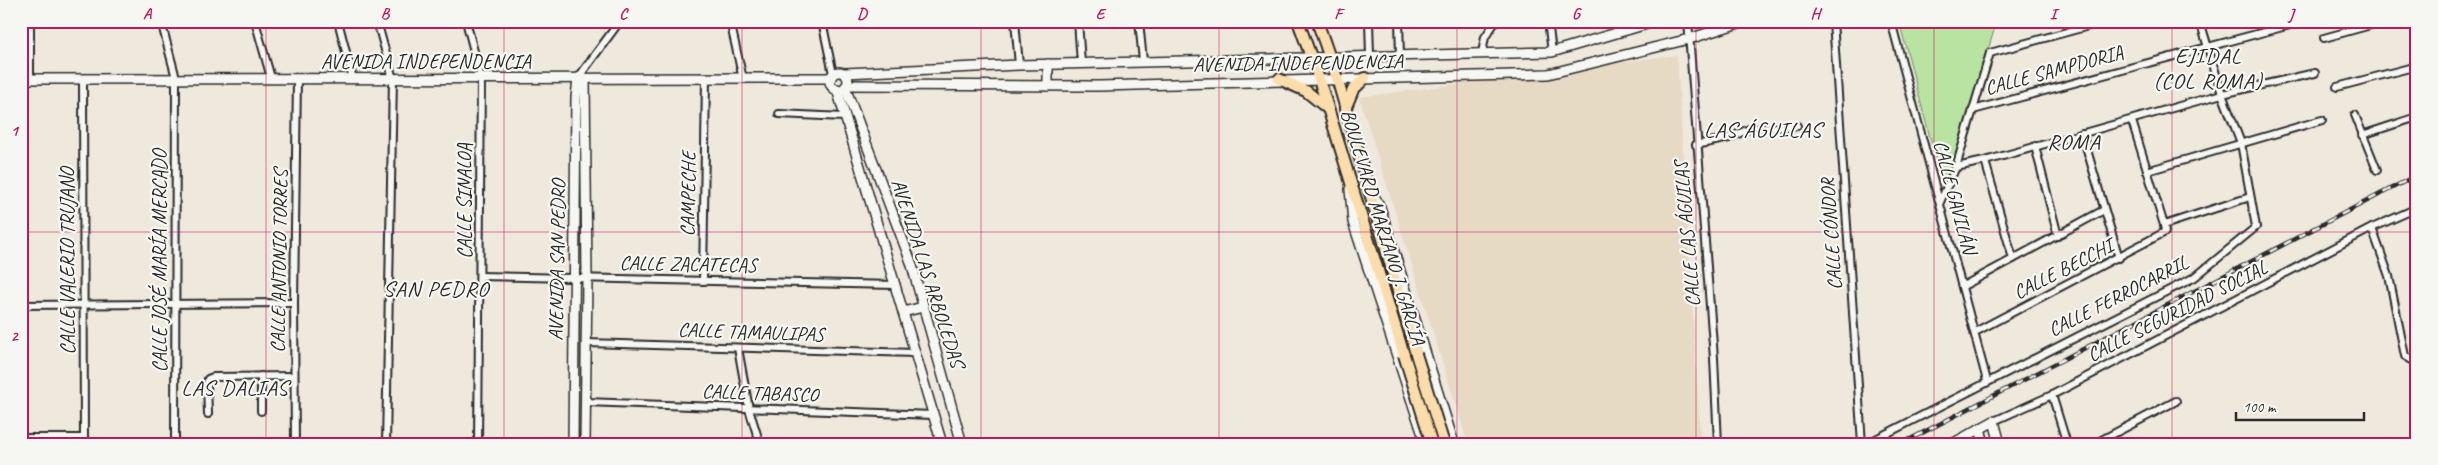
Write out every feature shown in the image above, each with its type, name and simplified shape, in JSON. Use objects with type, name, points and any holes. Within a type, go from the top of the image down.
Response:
[{"type":"main road","name":"BOULEVARD MARIANO J. GARCÍA","points":[[1298,21],[1319,79],[1432,444]]},
{"type":"main road","name":"BOULEVARD MARIANO J. GARCÍA","points":[[1317,21],[1337,78],[1344,110],[1444,444]]},
{"type":"main road","points":[[1344,110],[1353,90],[1365,78]]},
{"type":"main road","points":[[1279,79],[1306,91],[1328,110]]},
{"type":"street","points":[[25,79],[30,21]]},
{"type":"street","name":"CALLE JOSÉ MARÍA MERCADO","points":[[161,21],[176,78],[175,444]]},
{"type":"street","points":[[255,21],[272,78]]},
{"type":"street","points":[[338,21],[353,79]]},
{"type":"street","points":[[377,21],[393,79],[386,444]]},
{"type":"street","name":"CALLE SINALOA","points":[[466,21],[481,78],[478,444]]},
{"type":"street","points":[[583,75],[620,21]]},
{"type":"street","points":[[730,21],[743,79]]},
{"type":"street","points":[[822,21],[832,76],[831,85],[843,87],[848,81],[845,73],[837,72],[832,76]]},
{"type":"street","points":[[1016,21],[1019,65]]},
{"type":"street","points":[[1078,21],[1080,63]]},
{"type":"street","points":[[1139,21],[1142,61]]},
{"type":"street","points":[[1369,21],[1370,56]]},
{"type":"street","points":[[1399,21],[1400,56]]},
{"type":"street","points":[[1482,53],[1484,37],[1496,21]]},
{"type":"street","points":[[1548,21],[1552,52]]},
{"type":"street","name":"AVENIDA INDEPENDENCIA","points":[[845,73],[1142,61],[1552,52],[1657,21]]},
{"type":"street","name":"CALLE LAS ÁGUILAS","points":[[1688,21],[1696,145],[1714,358],[1718,444]]},
{"type":"street","name":"CALLE CÓNDOR","points":[[1833,21],[1862,444]]},
{"type":"street","name":"CALLE GAVILÁN","points":[[1891,21],[1987,381]]},
{"type":"street","points":[[1940,202],[1956,167],[1990,53],[2107,21]]},
{"type":"street","points":[[2200,21],[2222,94],[2241,143],[2250,198]]},
{"type":"street","points":[[2324,38],[2384,21]]},
{"type":"street","name":"AVENIDA INDEPENDENCIA","points":[[843,87],[1048,86],[1548,74],[1689,39],[1744,22]]},
{"type":"street","name":"CALLE SAMPDORIA","points":[[1973,110],[2208,45],[2290,25]]},
{"type":"street","points":[[1048,64],[1048,86]]},
{"type":"street","points":[[2337,88],[2417,66]]},
{"type":"street","points":[[926,69],[927,87]]},
{"type":"street","points":[[1956,167],[1985,161],[2222,94],[2316,73]]},
{"type":"street","name":"AVENIDA INDEPENDENCIA","points":[[25,79],[393,79],[583,75],[743,79],[832,76]]},
{"type":"street","name":"AVENIDA SAN PEDRO","points":[[573,444],[576,98],[583,75]]},
{"type":"street","name":"AVENIDA SAN PEDRO","points":[[583,75],[587,278],[585,444]]},
{"type":"street","name":"CALLE VALERIO TRUJANO","points":[[83,78],[84,441]]},
{"type":"street","name":"CALLE ANTONIO TORRES","points":[[294,444],[297,79]]},
{"type":"street","name":"CAMPECHE","points":[[703,280],[706,79]]},
{"type":"street","name":"AVENIDA LAS ARBOLEDAS","points":[[843,87],[844,117],[896,285],[942,444]]},
{"type":"street","name":"AVENIDA LAS ARBOLEDAS","points":[[843,87],[911,262],[962,444]]},
{"type":"street","points":[[779,114],[844,117]]},
{"type":"street","points":[[2355,115],[2377,170]]},
{"type":"street","points":[[2362,135],[2417,118]]},
{"type":"street","points":[[2132,120],[2164,229]]},
{"type":"street","points":[[2147,172],[2322,120]]},
{"type":"street","points":[[1696,145],[1729,138],[1749,128],[1797,126]]},
{"type":"street","points":[[2082,133],[2119,258]]},
{"type":"street","points":[[2035,146],[2058,236]]},
{"type":"street","points":[[1985,161],[2013,259]]},
{"type":"street","points":[[1364,177],[1380,207],[1454,444]]},
{"type":"street","points":[[1350,179],[1352,222],[1426,444]]},
{"type":"street","name":"CALLE FERROCARRIL","points":[[1866,444],[2195,277],[2256,227],[2250,198]]},
{"type":"street","name":"CALLE BECCHI","points":[[1975,332],[2119,258],[2164,229],[2250,198]]},
{"type":"street","name":"CALLE SEGURIDAD SOCIAL","points":[[1952,444],[2372,228],[2417,208]]},
{"type":"street","points":[[1963,286],[2104,210]]},
{"type":"street","points":[[2372,228],[2389,276],[2406,356],[2416,363]]},
{"type":"street","name":"CALLE ZACATECAS","points":[[480,276],[896,285]]},
{"type":"street","points":[[21,305],[294,303]]},
{"type":"street","points":[[903,312],[923,307]]},
{"type":"street","name":"CALLE TAMAULIPAS","points":[[587,343],[915,353]]},
{"type":"street","points":[[738,348],[749,409],[760,444]]},
{"type":"street","points":[[261,376],[261,411]]},
{"type":"street","points":[[208,414],[208,379],[213,377],[294,376]]},
{"type":"street","points":[[2052,394],[2067,444]]},
{"type":"street","points":[[2094,444],[2176,401]]},
{"type":"street","name":"CALLE TABASCO","points":[[586,402],[933,415]]},
{"type":"street","points":[[1418,422],[1430,413],[1445,415]]},
{"type":"street","points":[[1994,421],[2000,444]]},
{"type":"street","points":[[1980,428],[1984,444]]},
{"type":"street","points":[[21,438],[84,441]]},
{"type":"shaded area","points":[[1677,55],[1701,444],[1508,444],[1505,440],[1494,444],[1468,444],[1359,97]]},
{"type":"green space","points":[[1899,21],[1997,21],[1944,190]]},
{"type":"railway","points":[[1901,444],[2417,175]]},
{"type":"district","name":"EJIDAL (COL ROMA)","points":[[2208,68]]},
{"type":"district","name":"LAS ÁGUILAS","points":[[1763,130]]},
{"type":"district","name":"ROMA","points":[[2074,142]]},
{"type":"district","name":"SAN PEDRO","points":[[436,289]]},
{"type":"district","name":"LAS DALIAS","points":[[235,388]]}]
